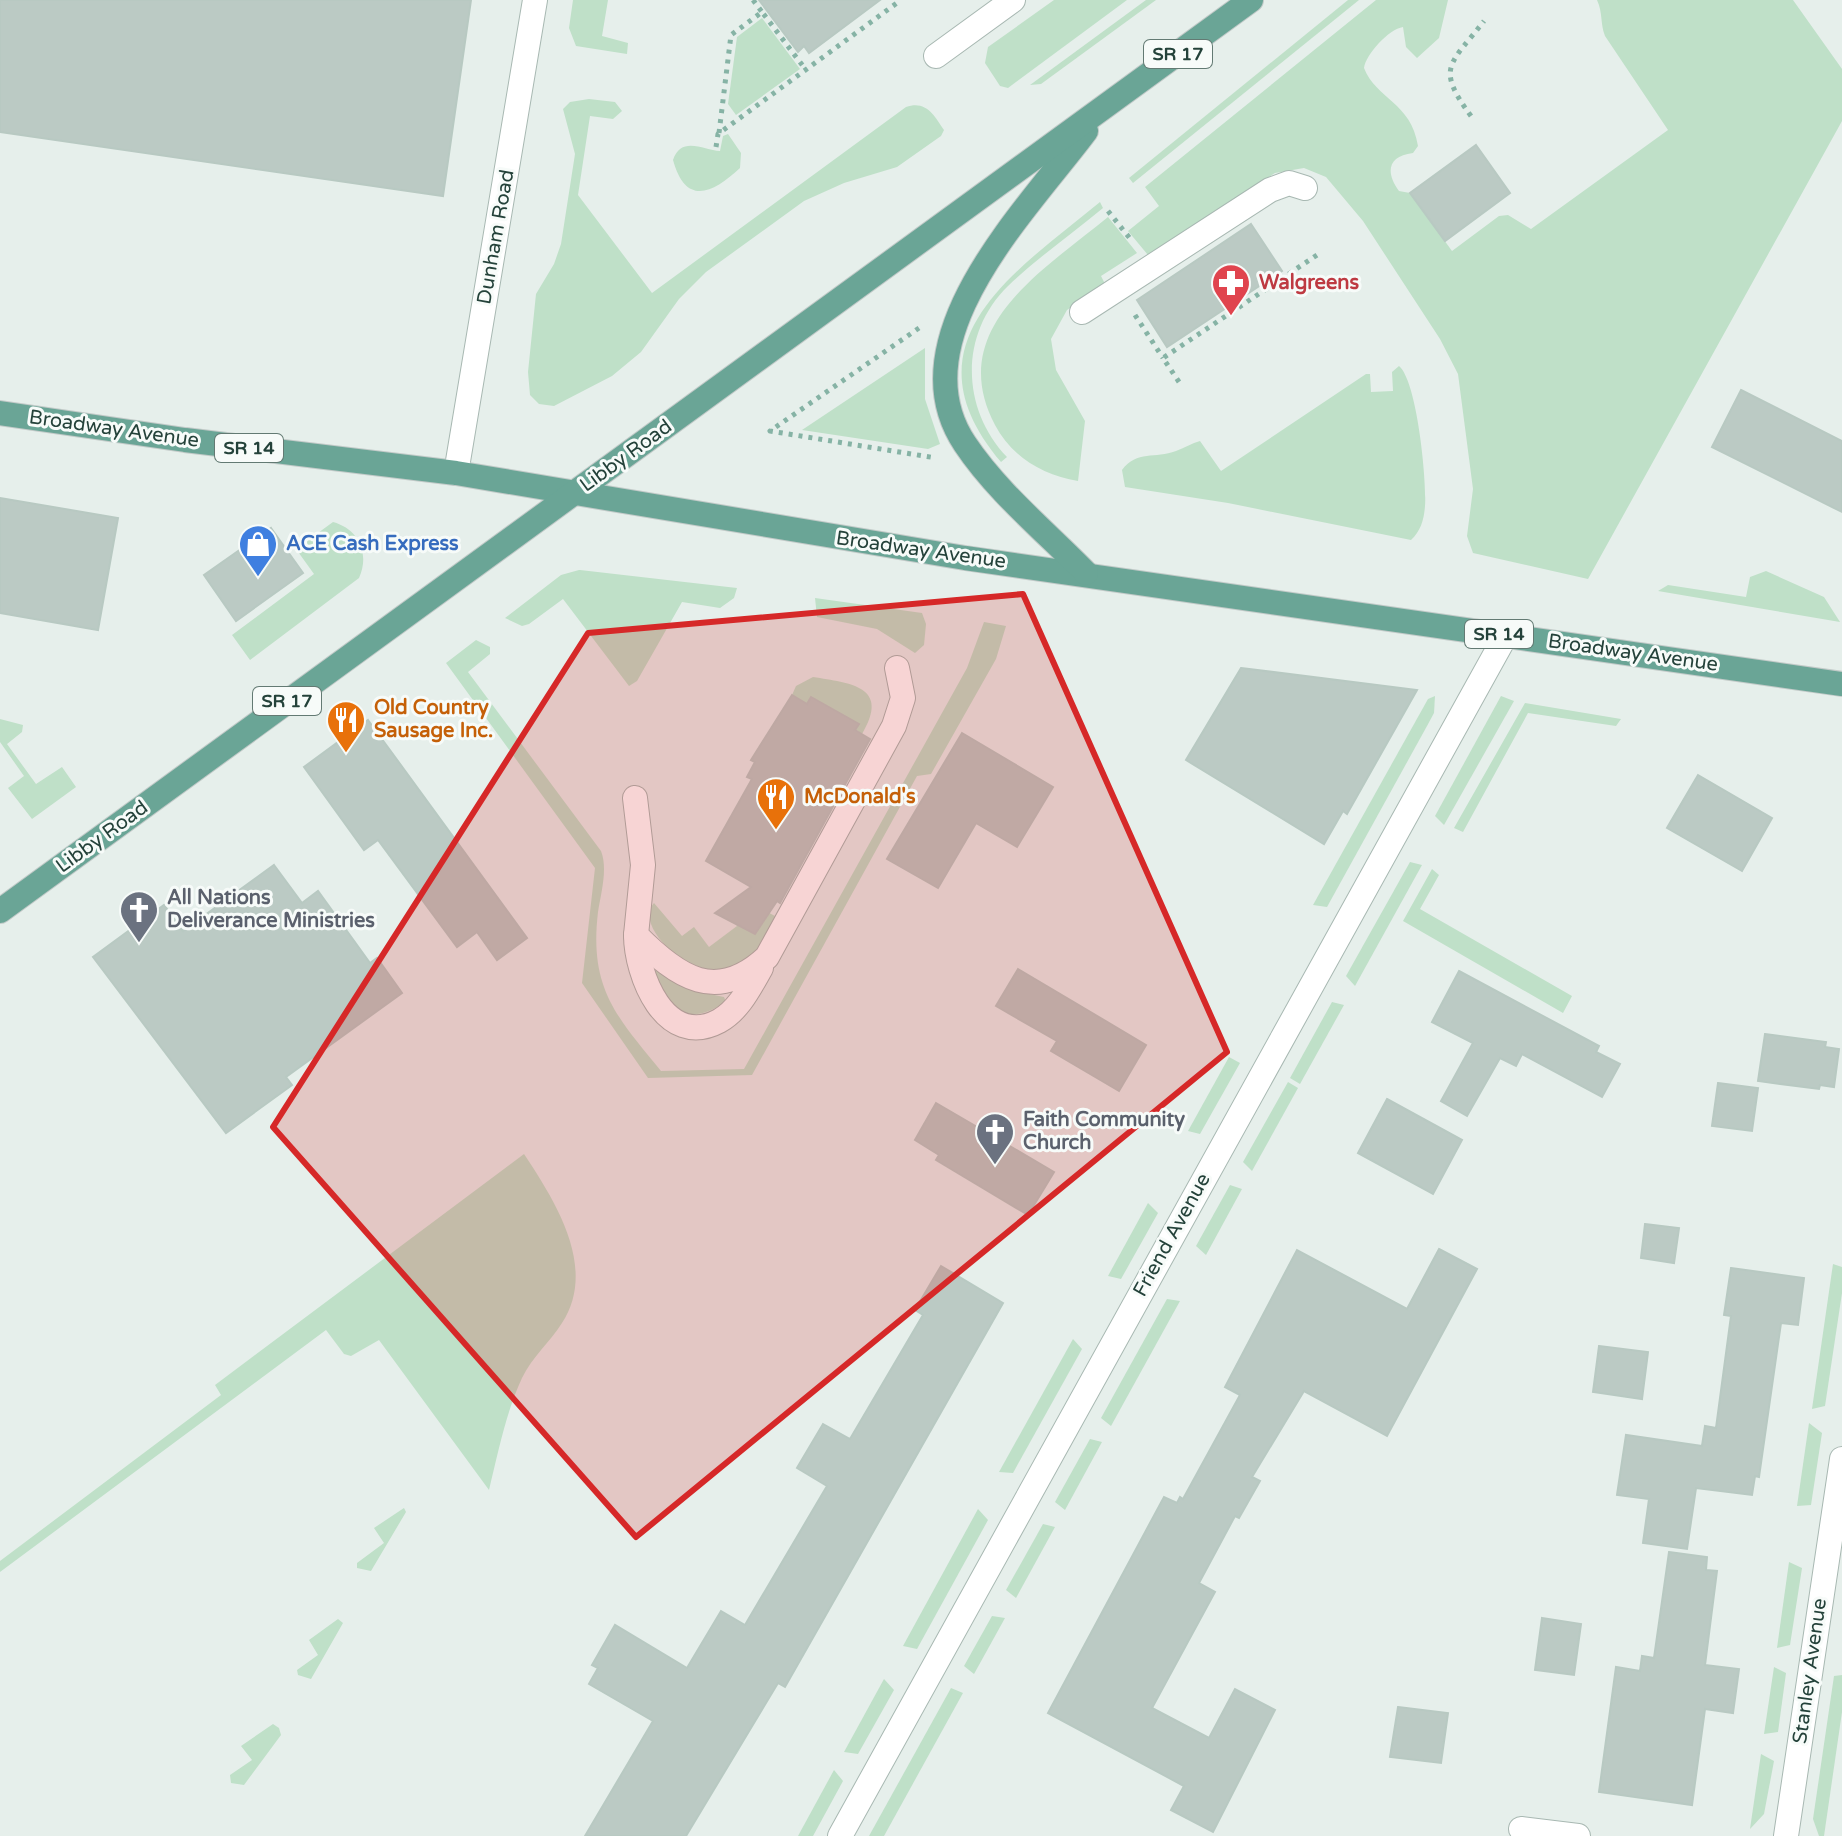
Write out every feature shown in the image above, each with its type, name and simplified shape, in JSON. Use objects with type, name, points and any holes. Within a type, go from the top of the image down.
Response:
[{"type":"main road","name":"Libby Road","points":[[0,911],[1251,0]]},
{"type":"main road","points":[[1086,573],[965,445],[950,414],[945,365],[950,332],[963,299],[1105,107]]},
{"type":"main road","name":"Broadway Avenue","points":[[0,413],[185,440],[456,473],[816,535],[1842,684]]},
{"type":"street","name":"Dunham Road","points":[[456,473],[535,0]]},
{"type":"street","points":[[936,56],[1013,0]]},
{"type":"street","points":[[1082,312],[1270,190],[1289,183],[1305,188]]},
{"type":"street","name":"Friend Avenue","points":[[840,1836],[1506,635]]},
{"type":"street","points":[[635,798],[643,865],[636,935],[638,966],[648,991],[666,1014],[690,1026],[715,1023],[729,1014],[767,957],[894,726],[903,698],[897,668]]},
{"type":"street","points":[[636,935],[666,961],[707,984],[734,981],[767,957]]},
{"type":"street","name":"Stanley Avenue","points":[[1786,1836],[1842,1459]]},
{"type":"street","points":[[1521,1829],[1578,1836]]},
{"type":"path","points":[[753,0],[806,70]]},
{"type":"path","points":[[718,134],[901,0]]},
{"type":"path","points":[[716,147],[731,35],[762,12]]},
{"type":"path","points":[[1471,116],[1453,90],[1449,72],[1452,62],[1484,21]]},
{"type":"path","points":[[1163,358],[1320,253]]},
{"type":"path","points":[[1127,303],[1179,382]]},
{"type":"path","points":[[920,328],[770,431],[938,458]]},
{"type":"highlighted area","points":[[1023,594],[1227,1052],[636,1537],[273,1127],[588,633]]},
{"type":"green space","points":[[573,0],[608,0],[602,36],[628,43],[627,54],[576,46],[569,28]]},
{"type":"green space","points":[[1054,0],[1127,0],[1008,88],[1000,86],[985,63],[988,47]]},
{"type":"green space","points":[[1146,0],[1156,0],[1041,84],[1030,85]]},
{"type":"green space","points":[[1348,0],[1359,0],[1133,183],[1129,178]]},
{"type":"green space","points":[[1376,0],[1448,0],[1439,38],[1417,58],[1406,47],[1403,27],[1391,32],[1379,43],[1364,68],[1369,78],[1401,110],[1414,131],[1418,146],[1413,153],[1398,158],[1391,166],[1395,184],[1399,191],[1410,193],[1452,251],[1499,216],[1508,215],[1531,229],[1668,130],[1605,36],[1597,0],[1793,0],[1842,69],[1842,121],[1588,579],[1473,553],[1467,536],[1473,489],[1458,374],[1440,339],[1363,221],[1326,177],[1304,168],[1275,173],[1148,255],[1128,231],[1159,206],[1145,187]]},
{"type":"green space","points":[[762,18],[800,69],[736,115],[728,104],[737,37]]},
{"type":"green space","points":[[589,99],[615,102],[622,111],[613,119],[590,116],[578,195],[652,293],[906,107],[924,107],[944,130],[941,136],[897,167],[844,183],[804,201],[706,272],[679,299],[641,352],[612,376],[554,406],[539,404],[530,395],[528,372],[536,294],[554,264],[561,244],[575,154],[563,109],[570,102]]},
{"type":"green space","points":[[728,134],[741,153],[740,168],[710,189],[693,190],[685,185],[673,160],[677,152],[687,146],[720,151],[723,136]]},
{"type":"green space","points":[[1100,202],[1103,208],[1008,286],[992,305],[981,326],[974,349],[974,394],[992,438],[1007,457],[1001,462],[973,420],[962,381],[966,346],[981,314],[1005,284],[1034,255]]},
{"type":"green space","points":[[1108,217],[1137,253],[1101,276],[1105,284],[1067,310],[1051,339],[1056,370],[1085,421],[1078,481],[1030,463],[1002,436],[983,390],[982,359],[991,331],[1008,304],[1056,258]]},
{"type":"green space","points":[[925,348],[925,399],[940,444],[928,449],[802,430]]},
{"type":"green space","points":[[1399,366],[1416,410],[1424,475],[1424,516],[1420,529],[1411,540],[1228,503],[1125,487],[1122,470],[1134,460],[1176,451],[1200,441],[1221,471],[1366,374],[1370,374],[1371,392],[1393,391],[1392,372]]},
{"type":"green space","points":[[333,522],[350,530],[360,544],[363,560],[359,578],[250,660],[232,635],[314,574],[296,549]]},
{"type":"green space","points":[[579,570],[737,588],[734,598],[720,608],[682,602],[637,681],[629,686],[563,599],[529,624],[522,626],[505,618],[561,575]]},
{"type":"green space","points":[[1766,571],[1824,597],[1840,622],[1658,591],[1668,585],[1746,597],[1750,577]]},
{"type":"green space","points":[[815,598],[922,613],[926,624],[924,645],[915,653],[877,629],[817,617]]},
{"type":"green space","points":[[984,622],[1006,626],[996,659],[931,774],[917,776],[752,1075],[648,1078],[582,983],[595,868],[446,663],[476,640],[490,647],[490,654],[468,672],[601,851],[604,873],[596,938],[598,961],[609,999],[631,1034],[661,1071],[744,1069],[967,668]]},
{"type":"green space","points":[[813,677],[852,685],[869,696],[872,706],[870,718],[862,734],[811,698],[807,704],[792,695],[796,686]]},
{"type":"green space","points":[[1435,696],[1434,713],[1327,907],[1313,905],[1428,699]]},
{"type":"green space","points":[[1501,696],[1514,701],[1444,825],[1435,816]]},
{"type":"green space","points":[[1525,703],[1621,719],[1616,726],[1528,713],[1463,832],[1454,828]]},
{"type":"green space","points":[[0,719],[23,725],[22,732],[7,744],[36,784],[62,767],[76,787],[32,819],[8,788],[24,776],[0,742]]},
{"type":"green space","points":[[1410,862],[1422,865],[1355,986],[1346,976]]},
{"type":"green space","points":[[1432,869],[1439,875],[1420,909],[1572,996],[1563,1013],[1403,921]]},
{"type":"green space","points":[[654,903],[682,936],[694,927],[709,947],[737,926],[733,920],[754,905],[775,916],[753,955],[736,967],[716,970],[697,966],[663,943],[653,929],[649,915]]},
{"type":"green space","points":[[651,968],[695,991],[724,997],[726,1002],[699,1014],[688,1014],[672,1003]]},
{"type":"green space","points":[[1332,1002],[1344,1005],[1300,1084],[1290,1078]]},
{"type":"green space","points":[[1229,1057],[1240,1063],[1200,1134],[1188,1131]]},
{"type":"green space","points":[[1288,1082],[1298,1088],[1252,1171],[1243,1162]]},
{"type":"green space","points":[[524,1154],[559,1214],[574,1258],[576,1280],[572,1302],[562,1323],[531,1363],[516,1391],[489,1490],[379,1340],[351,1356],[344,1354],[326,1330],[0,1572],[0,1561],[221,1395],[215,1385]]},
{"type":"green space","points":[[1230,1185],[1242,1189],[1206,1255],[1196,1246]]},
{"type":"green space","points":[[1148,1203],[1158,1213],[1121,1279],[1108,1276]]},
{"type":"green space","points":[[1833,1264],[1842,1267],[1842,1293],[1825,1406],[1812,1409]]},
{"type":"green space","points":[[1167,1299],[1180,1301],[1111,1426],[1101,1418]]},
{"type":"green space","points":[[1073,1339],[1082,1349],[1013,1473],[999,1472]]},
{"type":"green space","points":[[1809,1423],[1822,1433],[1811,1505],[1797,1506]]},
{"type":"green space","points":[[1090,1439],[1102,1442],[1065,1510],[1055,1502]]},
{"type":"green space","points":[[404,1508],[406,1512],[371,1571],[357,1568],[357,1563],[384,1543],[374,1528]]},
{"type":"green space","points":[[978,1509],[988,1520],[917,1649],[903,1646]]},
{"type":"green space","points":[[1043,1524],[1055,1527],[1016,1598],[1006,1590]]},
{"type":"green space","points":[[1789,1562],[1802,1568],[1790,1645],[1777,1648]]},
{"type":"green space","points":[[992,1616],[1005,1618],[974,1674],[964,1666]]},
{"type":"green space","points":[[338,1619],[343,1623],[311,1679],[298,1675],[297,1670],[318,1655],[309,1640]]},
{"type":"green space","points":[[1774,1667],[1786,1673],[1778,1732],[1764,1734]]},
{"type":"green space","points":[[1842,1675],[1842,1712],[1824,1836],[1819,1836],[1813,1819],[1834,1676]]},
{"type":"green space","points":[[884,1679],[894,1690],[858,1754],[844,1752]]},
{"type":"green space","points":[[951,1688],[963,1693],[884,1836],[869,1836]]},
{"type":"green space","points":[[273,1724],[279,1728],[281,1735],[244,1785],[231,1783],[230,1775],[252,1760],[241,1746]]},
{"type":"green space","points":[[1761,1754],[1774,1761],[1764,1814],[1750,1829]]},
{"type":"green space","points":[[834,1770],[843,1781],[813,1836],[798,1836]]},
{"type":"building","points":[[0,0],[471,0],[443,196],[0,132]]},
{"type":"building","points":[[759,0],[880,0],[809,53],[804,46],[798,52]]},
{"type":"building","points":[[1476,145],[1510,193],[1445,241],[1410,193]]},
{"type":"building","points":[[1251,224],[1282,271],[1167,347],[1137,300]]},
{"type":"building","points":[[1741,390],[1842,441],[1842,512],[1712,447]]},
{"type":"building","points":[[0,498],[118,518],[98,630],[0,613]]},
{"type":"building","points":[[271,528],[303,573],[236,621],[204,575]]},
{"type":"building","points":[[1241,668],[1417,690],[1347,814],[1343,811],[1324,844],[1186,760]]},
{"type":"building","name":"McDonald's","points":[[792,695],[807,704],[811,697],[859,724],[855,730],[870,739],[780,903],[777,901],[755,934],[715,913],[751,887],[706,861],[752,779],[747,777],[755,762],[751,760]]},
{"type":"building","points":[[368,720],[527,938],[497,960],[477,932],[457,947],[378,840],[364,850],[304,767]]},
{"type":"building","points":[[962,733],[1053,787],[1017,847],[976,823],[938,888],[887,859]]},
{"type":"building","points":[[1698,775],[1772,818],[1742,871],[1667,828]]},
{"type":"building","points":[[274,865],[302,903],[318,891],[370,963],[377,958],[402,993],[286,1077],[292,1085],[226,1133],[93,957],[164,905],[183,931]]},
{"type":"building","points":[[1018,969],[1146,1045],[1119,1091],[1051,1051],[1057,1041],[996,1006]]},
{"type":"building","points":[[1459,971],[1599,1046],[1596,1052],[1620,1064],[1602,1097],[1522,1054],[1516,1066],[1500,1058],[1467,1116],[1441,1101],[1473,1043],[1432,1022]]},
{"type":"building","points":[[1765,1034],[1826,1042],[1825,1047],[1839,1049],[1834,1087],[1820,1085],[1819,1089],[1758,1081]]},
{"type":"building","points":[[1718,1083],[1758,1088],[1752,1131],[1712,1126]]},
{"type":"building","points":[[1387,1099],[1462,1140],[1433,1194],[1358,1153]]},
{"type":"building","name":"Faith Community Church","points":[[936,1103],[1054,1172],[1028,1215],[936,1160],[939,1155],[915,1140]]},
{"type":"building","points":[[1645,1224],[1679,1228],[1674,1263],[1641,1258]]},
{"type":"building","points":[[1439,1249],[1477,1269],[1387,1436],[1304,1391],[1252,1477],[1260,1481],[1239,1518],[1235,1516],[1199,1583],[1215,1592],[1152,1708],[1209,1738],[1235,1689],[1275,1710],[1213,1832],[1171,1810],[1184,1786],[1048,1713],[1164,1497],[1177,1503],[1180,1497],[1183,1499],[1240,1395],[1225,1387],[1297,1250],[1407,1309]]},
{"type":"building","points":[[941,1266],[1003,1303],[785,1687],[778,1683],[686,1836],[585,1836],[653,1721],[589,1684],[598,1668],[592,1665],[615,1625],[687,1668],[721,1611],[745,1625],[827,1486],[797,1468],[823,1424],[850,1439],[923,1315],[915,1310]]},
{"type":"building","points":[[1731,1268],[1804,1278],[1798,1325],[1781,1323],[1759,1477],[1755,1476],[1752,1495],[1696,1488],[1687,1549],[1643,1543],[1649,1499],[1617,1495],[1626,1435],[1702,1446],[1705,1426],[1716,1428],[1731,1316],[1724,1315]]},
{"type":"building","points":[[1599,1346],[1648,1352],[1642,1399],[1593,1392]]},
{"type":"building","points":[[1669,1552],[1707,1557],[1706,1570],[1717,1571],[1705,1665],[1739,1669],[1733,1713],[1705,1709],[1692,1805],[1599,1792],[1616,1667],[1640,1671],[1642,1656],[1654,1658]]},
{"type":"building","points":[[1542,1618],[1581,1624],[1574,1675],[1535,1670]]},
{"type":"building","points":[[1398,1707],[1448,1713],[1441,1763],[1390,1757]]},
{"type":"place","name":"Walgreens","points":[[1231,317]]},
{"type":"place","name":"ACE Cash Express","points":[[258,578]]},
{"type":"place","name":"Old Country Sausage Inc.","points":[[346,754]]},
{"type":"place","name":"McDonald's","points":[[776,831]]},
{"type":"place","name":"All Nations Deliverance Ministries","points":[[139,944]]},
{"type":"place","name":"Faith Community Church","points":[[995,1166]]}]
